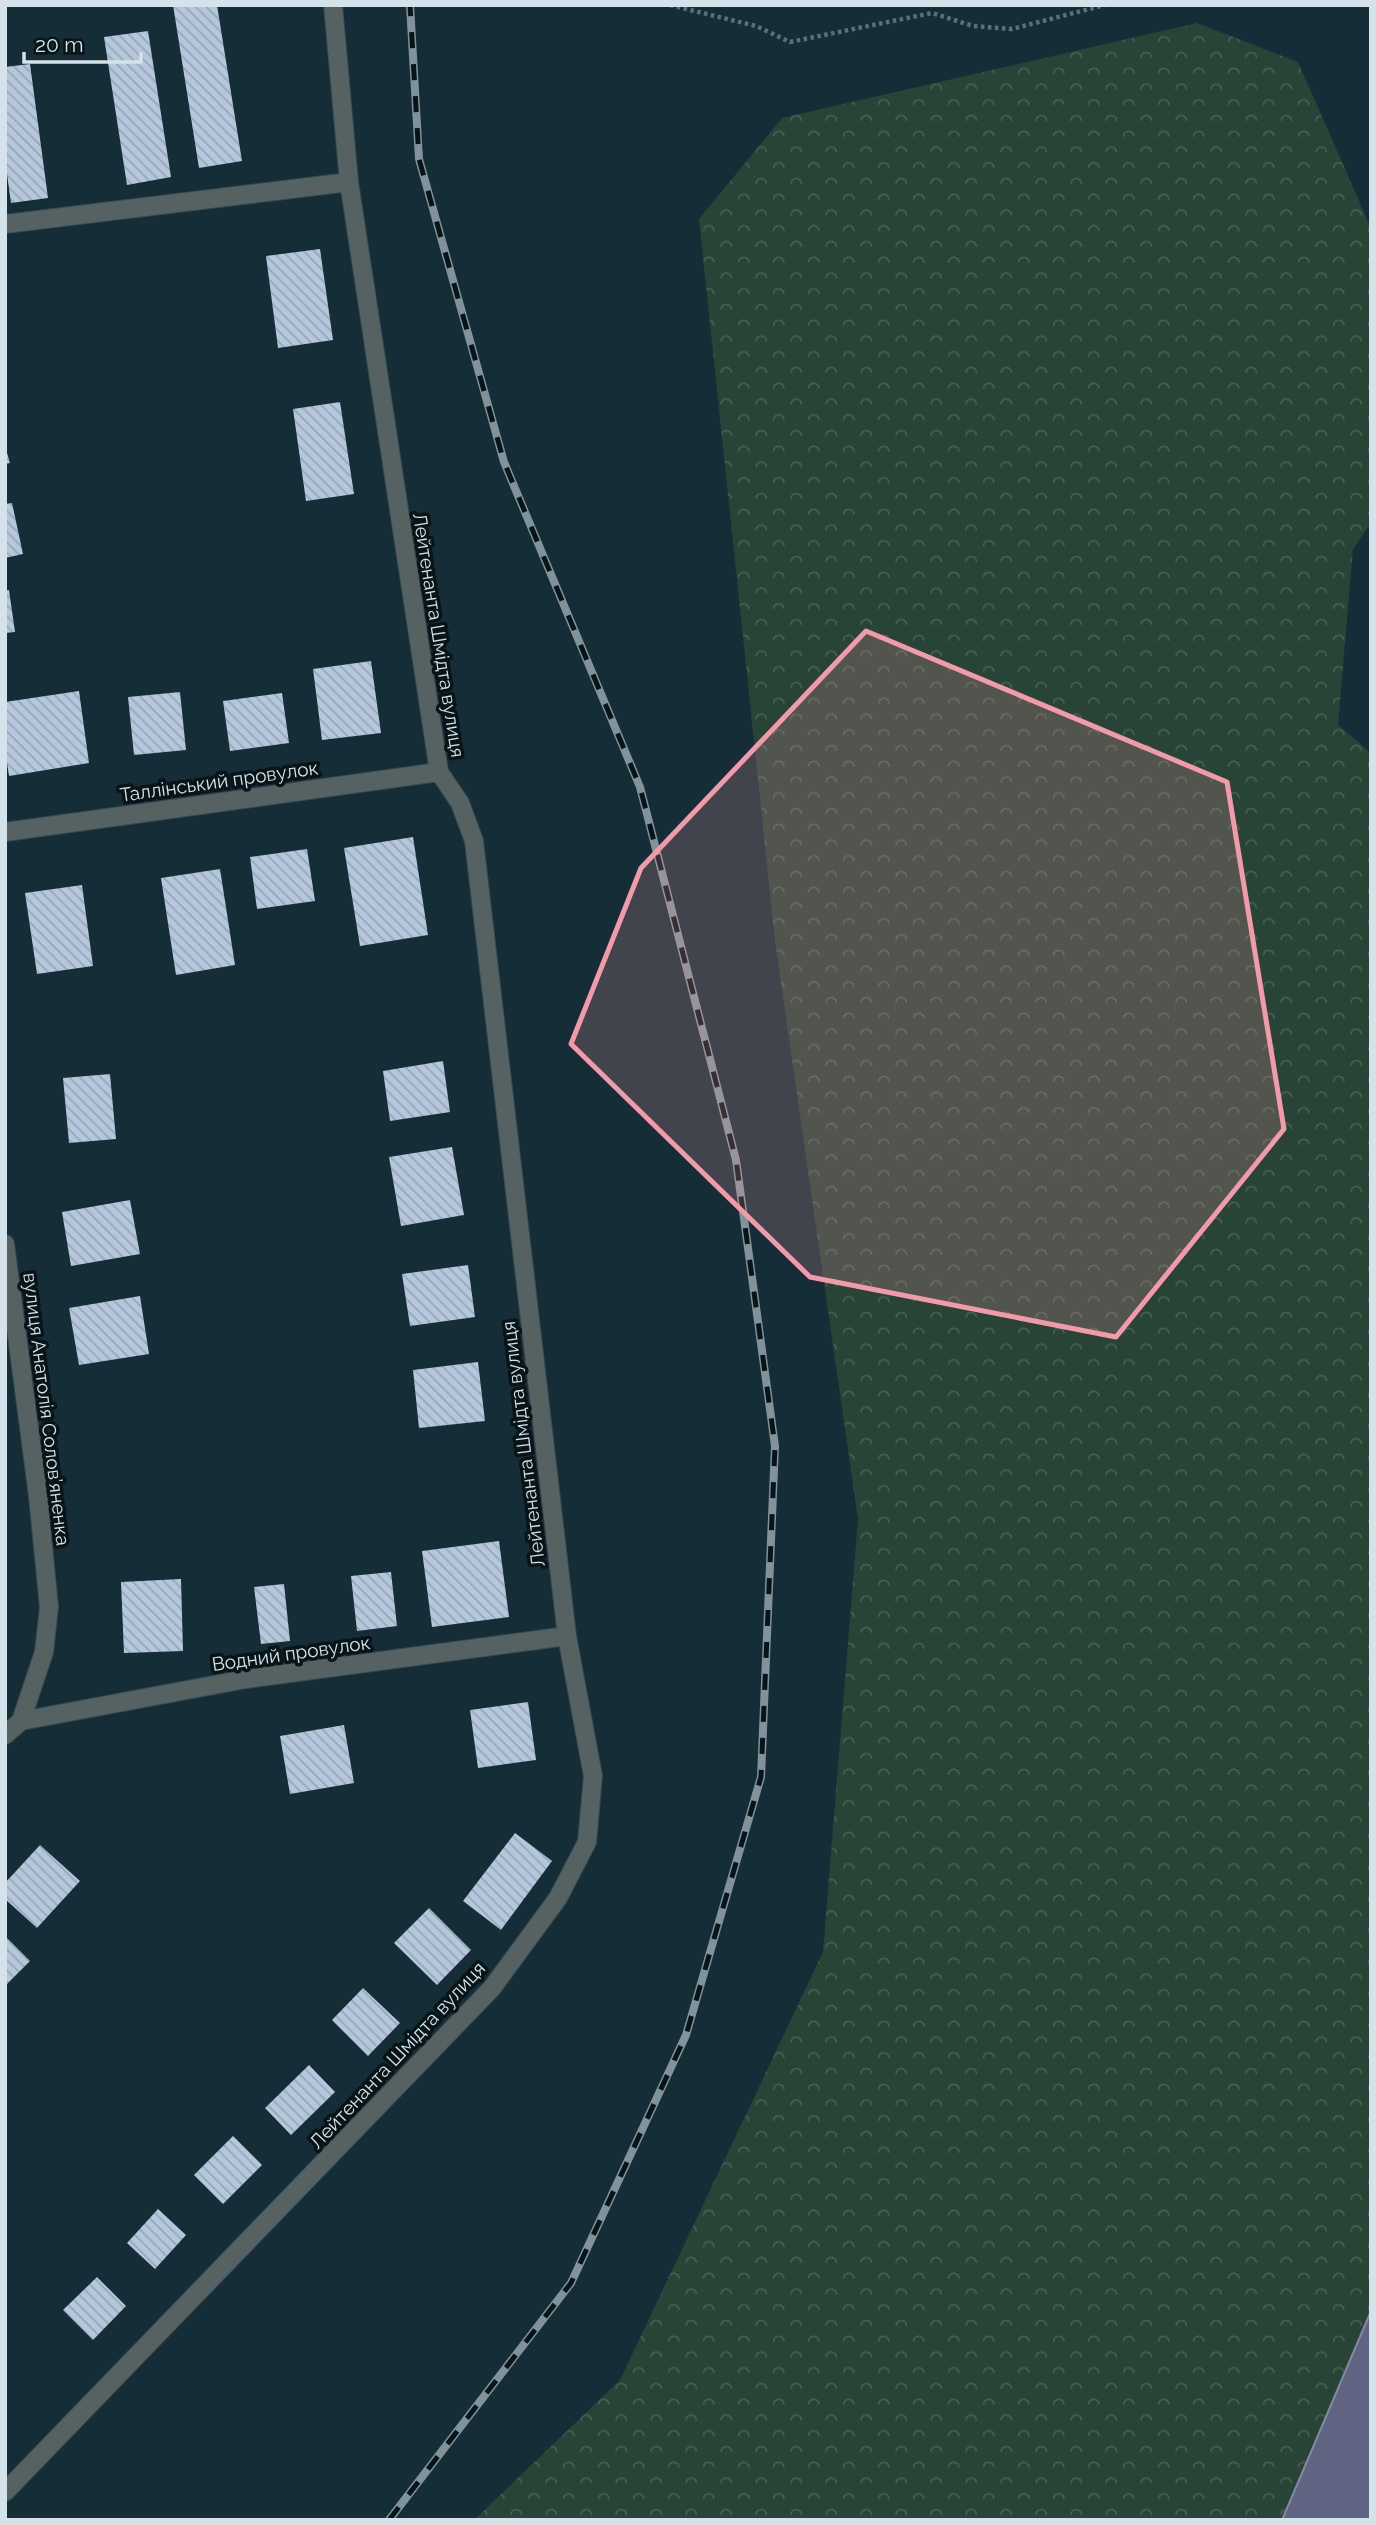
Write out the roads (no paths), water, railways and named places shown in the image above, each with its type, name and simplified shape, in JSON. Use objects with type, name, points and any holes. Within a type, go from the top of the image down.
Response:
[{"type":"street","name":"Лейтенанта Шмідта вулиця","points":[[5,2492],[492,1989],[558,1898],[587,1842],[593,1776],[567,1636],[474,841],[460,803],[439,772],[349,182],[333,5]]},
{"type":"street","points":[[5,224],[349,182]]},
{"type":"street","name":"Таллінський провулок","points":[[5,832],[439,772]]},
{"type":"street","name":"вулиця Анатолія Солов’яненка","points":[[5,1244],[38,1496],[49,1607],[44,1653],[22,1721]]},
{"type":"street","name":"Водний провулок","points":[[22,1721],[246,1679],[567,1636]]},
{"type":"street","points":[[5,1735],[22,1721]]},
{"type":"water","points":[[1371,2311],[1371,2520],[1282,2520]]},
{"type":"railway","points":[[389,2520],[571,2283],[686,2035],[761,1777],[775,1446],[736,1160],[640,787],[504,462],[419,159],[410,5]]}]
